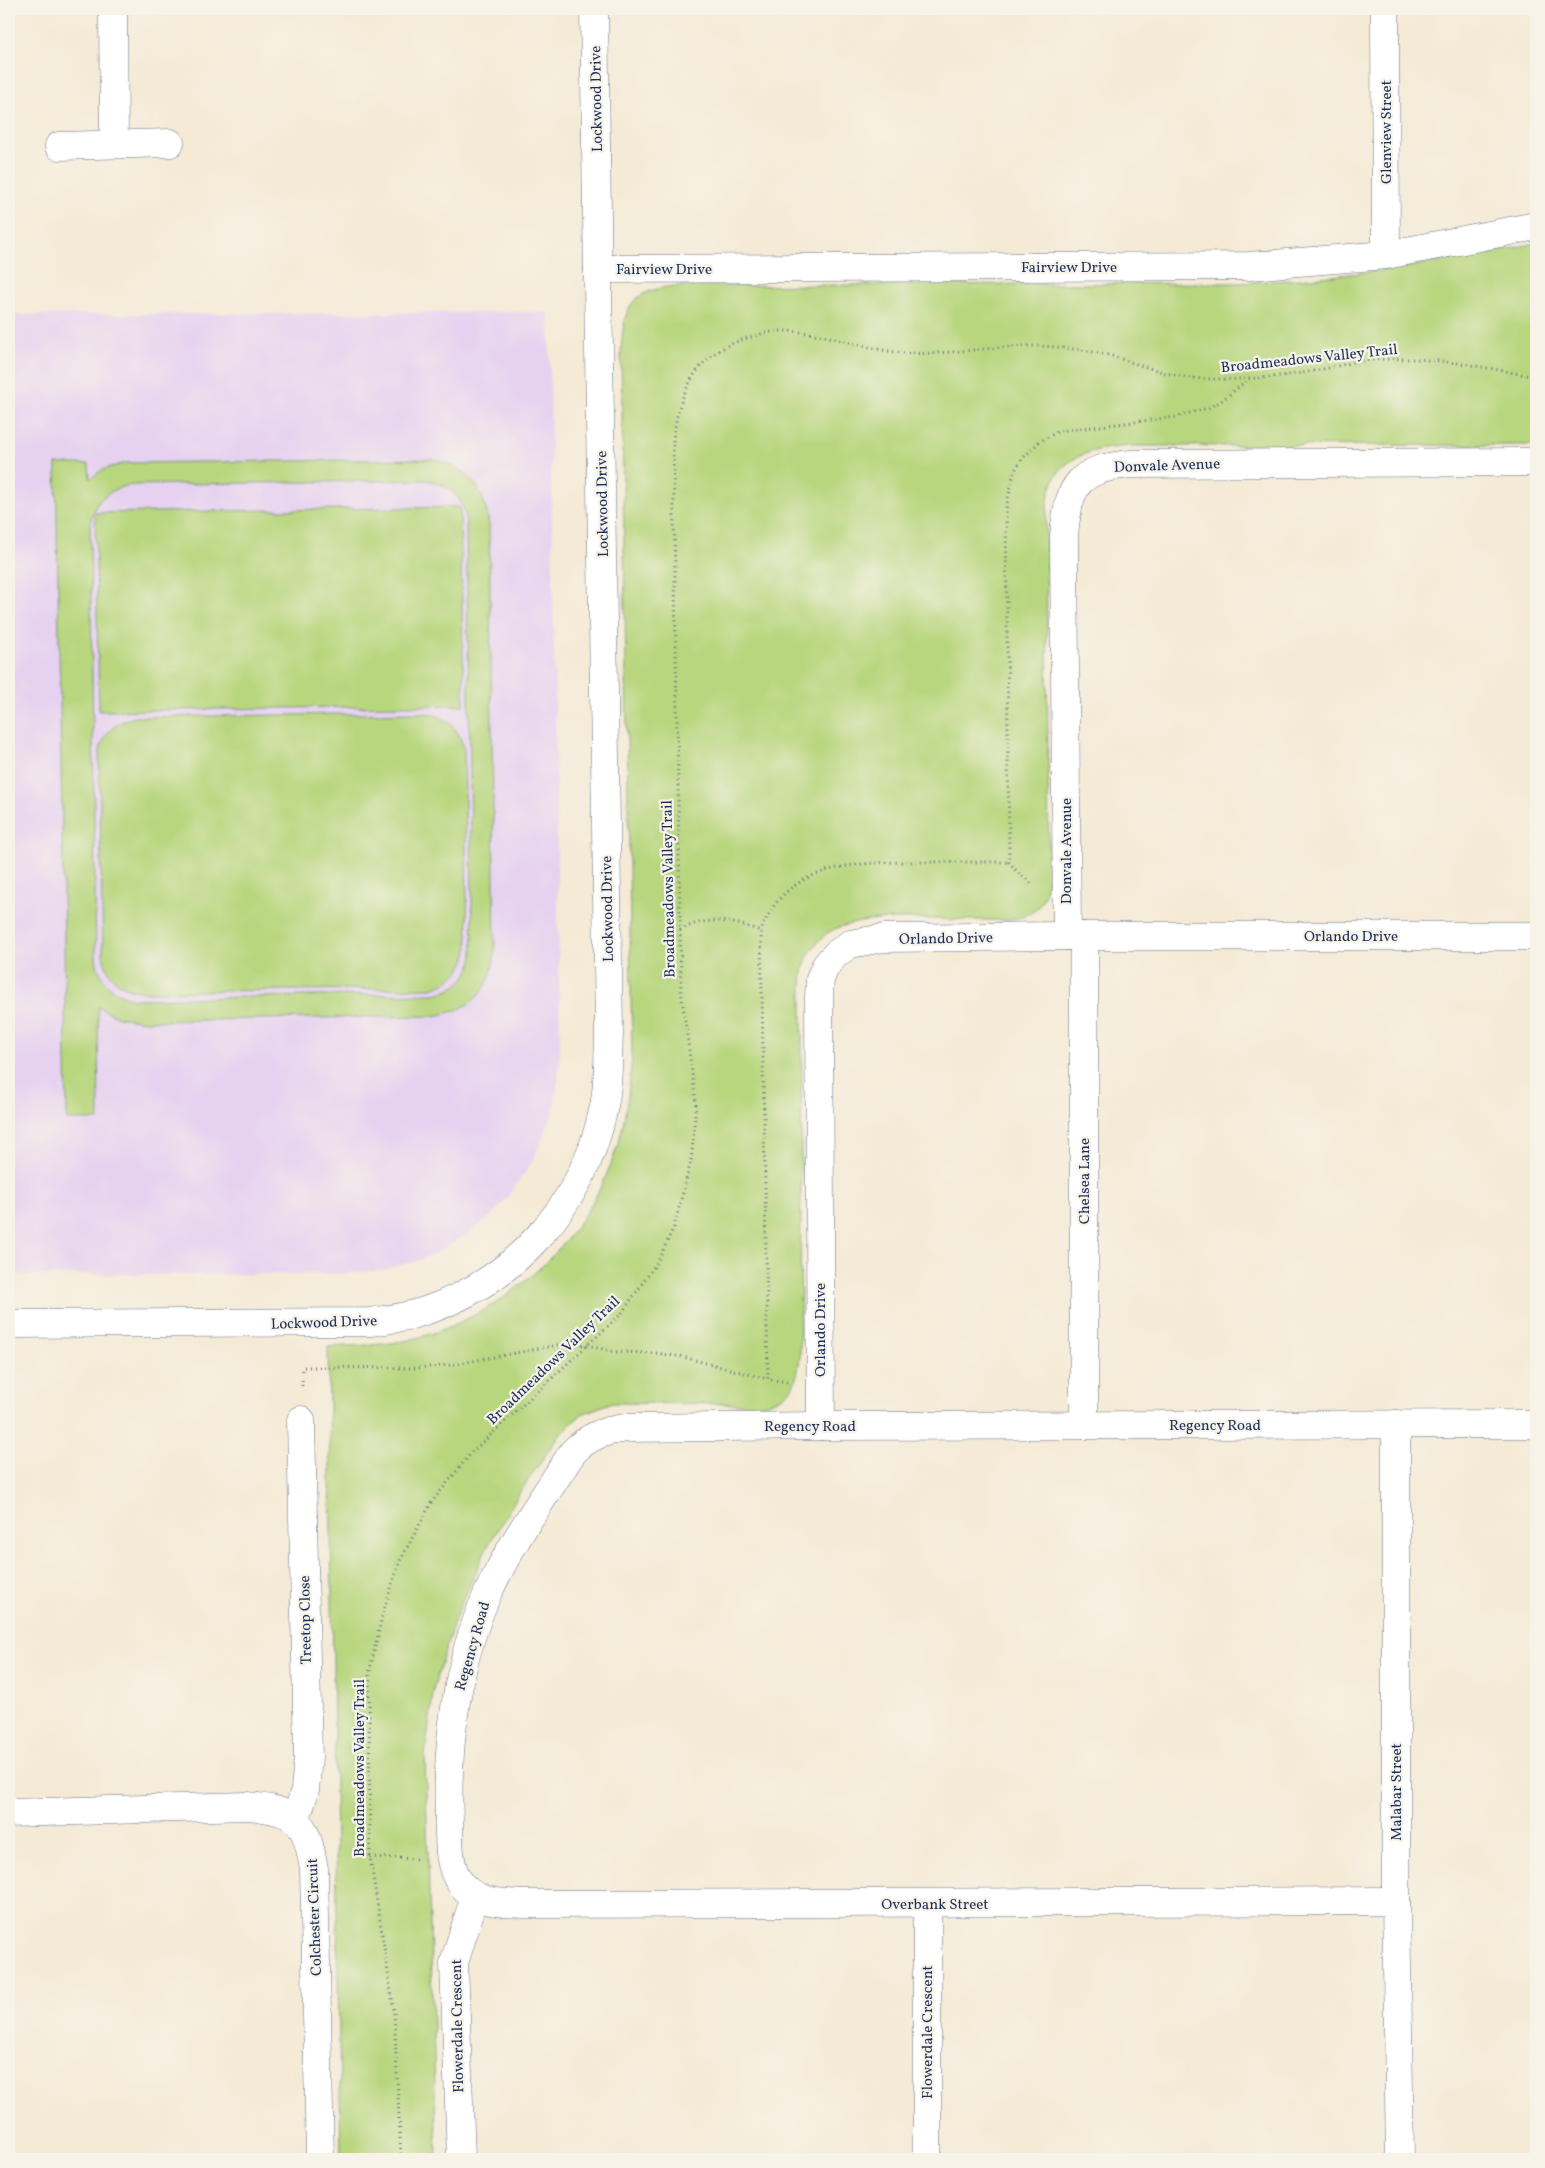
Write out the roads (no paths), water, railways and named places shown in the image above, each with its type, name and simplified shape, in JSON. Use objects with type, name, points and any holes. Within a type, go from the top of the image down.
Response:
[{"type":"street","points":[[113,9],[114,144]]},
{"type":"street","name":"Lockwood Drive","points":[[9,1324],[370,1322],[420,1312],[449,1302],[474,1289],[522,1254],[561,1210],[576,1185],[598,1135],[604,1108],[609,1032],[594,9]]},
{"type":"street","name":"Glenview Street","points":[[1385,9],[1386,254]]},
{"type":"street","points":[[58,146],[170,143]]},
{"type":"street","name":"Fairview Drive","points":[[598,270],[1249,266],[1386,254],[1536,226]]},
{"type":"street","name":"Donvale Avenue","points":[[1075,936],[1064,536],[1068,505],[1076,486],[1087,475],[1098,469],[1132,464],[1536,462]]},
{"type":"street","name":"Orlando Drive","points":[[821,1426],[820,979],[826,965],[836,954],[850,944],[866,940],[1075,936],[1536,936]]},
{"type":"street","name":"Chelsea Lane","points":[[1075,936],[1084,1426]]},
{"type":"street","name":"Treetop Close","points":[[296,1819],[305,1790],[308,1757],[301,1420]]},
{"type":"street","name":"Malabar Street","points":[[1396,1424],[1396,1902],[1400,2159]]},
{"type":"street","name":"Regency Road","points":[[474,1896],[462,1885],[455,1874],[451,1860],[448,1800],[451,1736],[455,1705],[474,1630],[486,1596],[504,1560],[574,1452],[584,1441],[594,1435],[612,1430],[821,1426],[1536,1424]]},
{"type":"street","points":[[9,1813],[247,1806],[274,1808],[296,1819]]},
{"type":"street","name":"Colchester Circuit","points":[[296,1819],[310,1841],[314,1869],[320,2159]]},
{"type":"street","name":"Overbank Street","points":[[474,1896],[501,1903],[524,1904],[1396,1902]]},
{"type":"street","name":"Flowerdale Crescent","points":[[461,2159],[454,1963],[458,1943],[474,1896]]},
{"type":"street","name":"Flowerdale Crescent","points":[[927,1904],[927,2159]]}]
